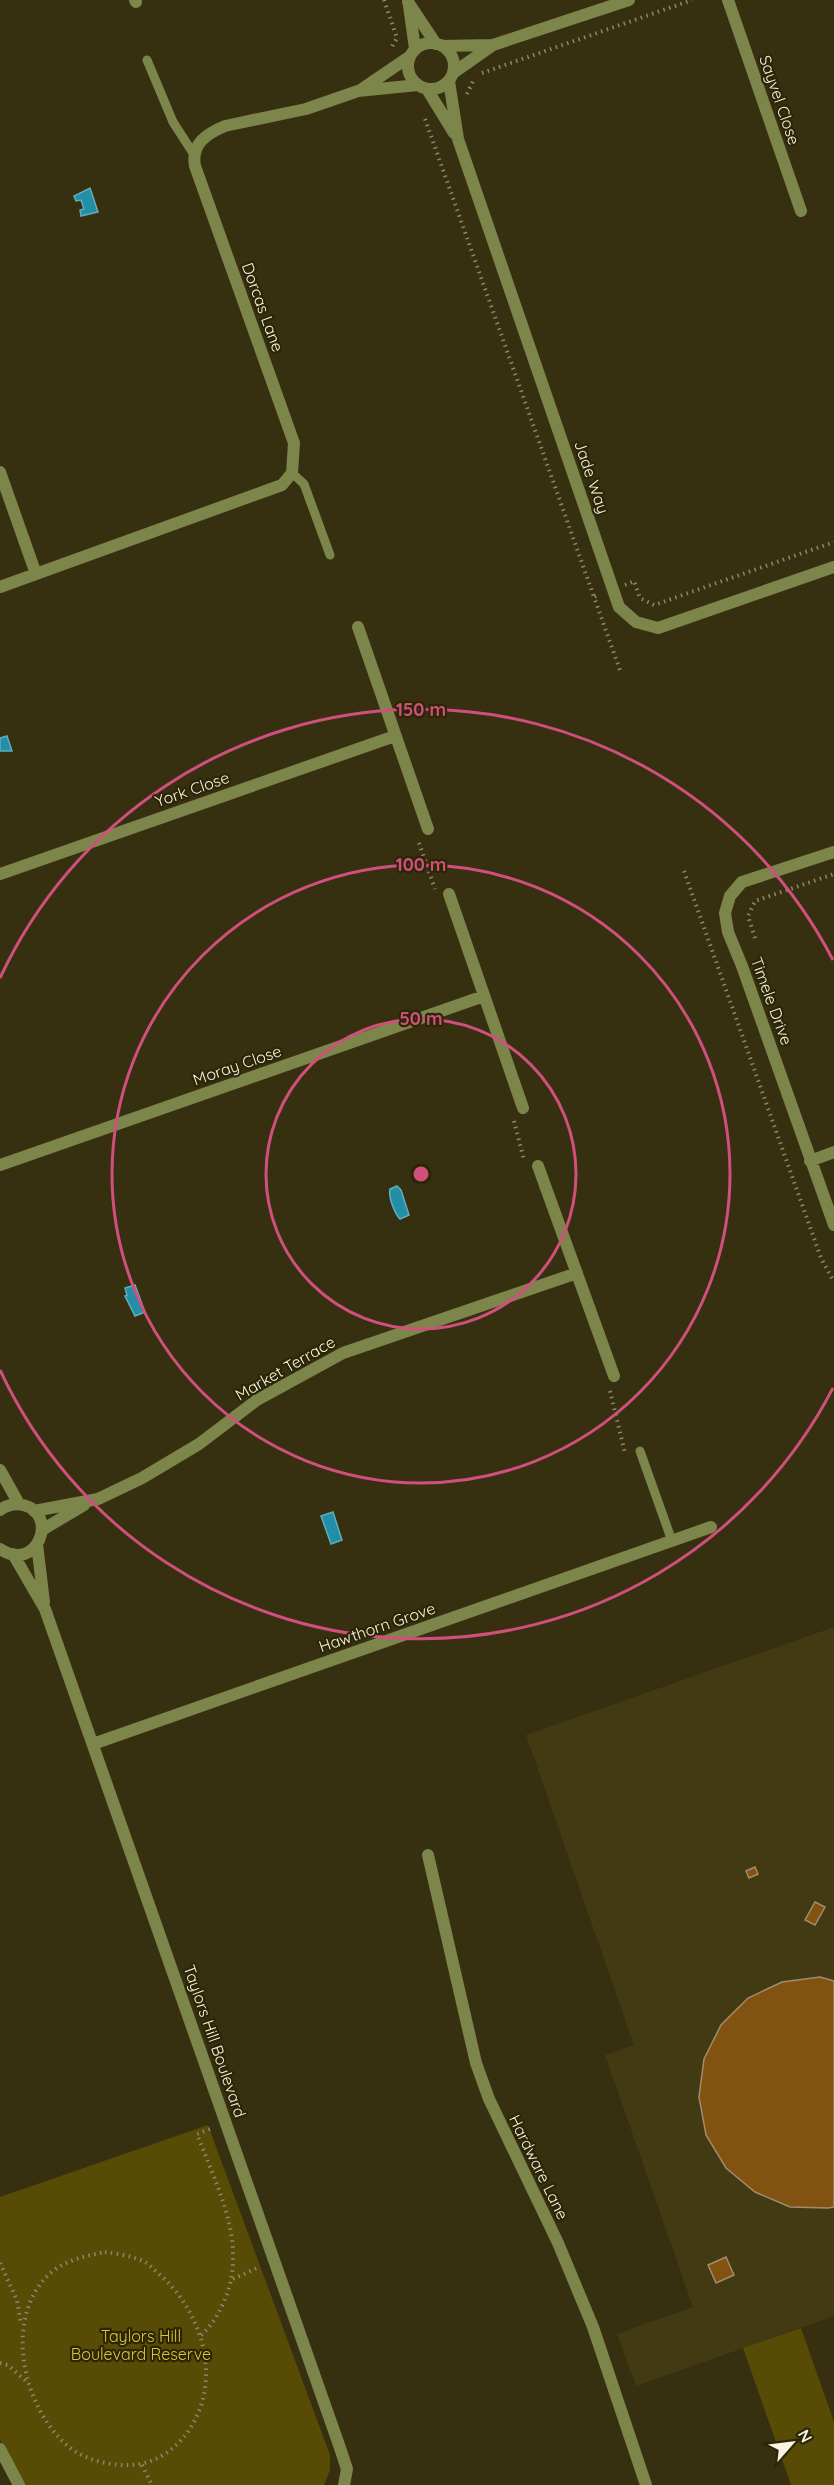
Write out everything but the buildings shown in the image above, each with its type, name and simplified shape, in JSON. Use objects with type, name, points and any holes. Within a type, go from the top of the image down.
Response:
[{"type":"street","points":[[358,91],[429,43],[493,45],[629,0]]},
{"type":"street","name":"Sayvel Close","points":[[728,0],[801,211]]},
{"type":"street","points":[[408,1],[439,45],[452,58],[451,77]]},
{"type":"street","points":[[408,1],[412,53],[409,73],[422,87]]},
{"type":"street","points":[[193,153],[201,140],[225,126],[306,108],[358,91],[439,88],[493,45]]},
{"type":"street","name":"Jade Way","points":[[451,77],[458,139],[618,607],[636,622],[658,628],[834,567]]},
{"type":"street","name":"Jade Way","points":[[422,87],[458,139]]},
{"type":"street","name":"Dorcas Lane","points":[[193,153],[195,166],[294,443],[292,473]]},
{"type":"street","points":[[0,472],[36,574]]},
{"type":"street","points":[[0,586],[282,485],[292,473]]},
{"type":"street","points":[[358,627],[428,829]]},
{"type":"street","name":"York Close","points":[[0,874],[395,736]]},
{"type":"street","name":"Timele Drive","points":[[834,852],[742,882],[730,896],[725,913],[728,932],[834,1225]]},
{"type":"street","points":[[444,897],[484,996],[523,1108]]},
{"type":"street","name":"Moray Close","points":[[0,1165],[484,996]]},
{"type":"street","points":[[810,1161],[834,1152]]},
{"type":"street","points":[[532,1168],[576,1273],[614,1376]]},
{"type":"street","name":"Market Terrace","points":[[42,1530],[93,1500],[142,1478],[199,1444],[257,1400],[343,1353],[576,1273]]},
{"type":"street","points":[[0,1470],[19,1504],[34,1511],[39,1517],[42,1530],[37,1544],[26,1553],[13,1554],[0,1549]]},
{"type":"street","name":"Market Terrace","points":[[34,1511],[93,1500]]},
{"type":"street","points":[[0,1510],[19,1504]]},
{"type":"street","name":"Hawthorn Grove","points":[[93,1744],[711,1527]]},
{"type":"street","name":"Taylors Hill Boulevard","points":[[37,1544],[45,1609]]},
{"type":"street","name":"Taylors Hill Boulevard","points":[[13,1554],[45,1609],[93,1744],[347,2469],[344,2485]]},
{"type":"street","name":"Hardware Lane","points":[[428,1855],[476,2063],[489,2099],[558,2243],[593,2326],[646,2485]]},
{"type":"street","points":[[0,2449],[19,2485]]},
{"type":"lane","name":"Dorcas Lane","points":[[147,60],[173,122],[193,153]]},
{"type":"lane","points":[[292,473],[304,484],[330,555]]},
{"type":"lane","points":[[640,1451],[672,1541]]},
{"type":"path","points":[[384,0],[397,38],[388,55],[392,69]]},
{"type":"path","points":[[452,101],[466,95],[476,76],[692,0]]},
{"type":"path","points":[[437,106],[422,111],[621,673]]},
{"type":"path","points":[[594,597],[634,581],[640,598],[654,605],[834,542]]},
{"type":"path","points":[[428,829],[416,834],[444,897]]},
{"type":"path","points":[[684,871],[820,1258],[834,1282]]},
{"type":"path","points":[[756,938],[748,916],[755,901],[834,874]]},
{"type":"path","points":[[523,1108],[512,1112],[532,1168]]},
{"type":"path","points":[[614,1376],[606,1379],[627,1460],[630,1468],[645,1463]]},
{"type":"path","points":[[201,2335],[210,2327],[233,2279],[234,2247],[230,2221],[197,2134],[226,2124]]},
{"type":"path","points":[[0,2263],[17,2300],[22,2326],[21,2346],[27,2382],[38,2409],[51,2429],[74,2450],[91,2459],[114,2465],[142,2465],[164,2455],[181,2441],[194,2423],[207,2381],[201,2335],[187,2305],[163,2278],[145,2263],[124,2255],[105,2252],[78,2257],[54,2271],[41,2284],[32,2298],[22,2326]]},
{"type":"path","points":[[233,2279],[275,2260]]},
{"type":"path","points":[[0,2362],[8,2365],[27,2382]]},
{"type":"path","points":[[142,2465],[152,2485]]},
{"type":"shaded area","points":[[834,1627],[834,2316],[636,2386],[617,2334],[693,2307],[605,2055],[634,2045],[526,1735]]},
{"type":"green space","name":"Taylors Hill Boulevard Reserve","points":[[208,2125],[330,2455],[330,2470],[324,2485],[23,2485],[0,2440],[0,2197]]},
{"type":"green space","points":[[801,2328],[834,2422],[834,2485],[791,2485],[743,2348]]},
{"type":"water","points":[[90,188],[98,212],[81,216],[80,210],[84,209],[81,200],[76,201],[74,196]]},
{"type":"water","points":[[7,736],[12,751],[0,751],[0,738]]},
{"type":"water","points":[[397,1186],[401,1190],[409,1215],[400,1219],[390,1196],[390,1189]]},
{"type":"water","points":[[135,1285],[145,1312],[135,1316],[125,1296],[127,1295],[125,1288]]},
{"type":"water","points":[[333,1512],[342,1540],[331,1544],[321,1516]]}]
